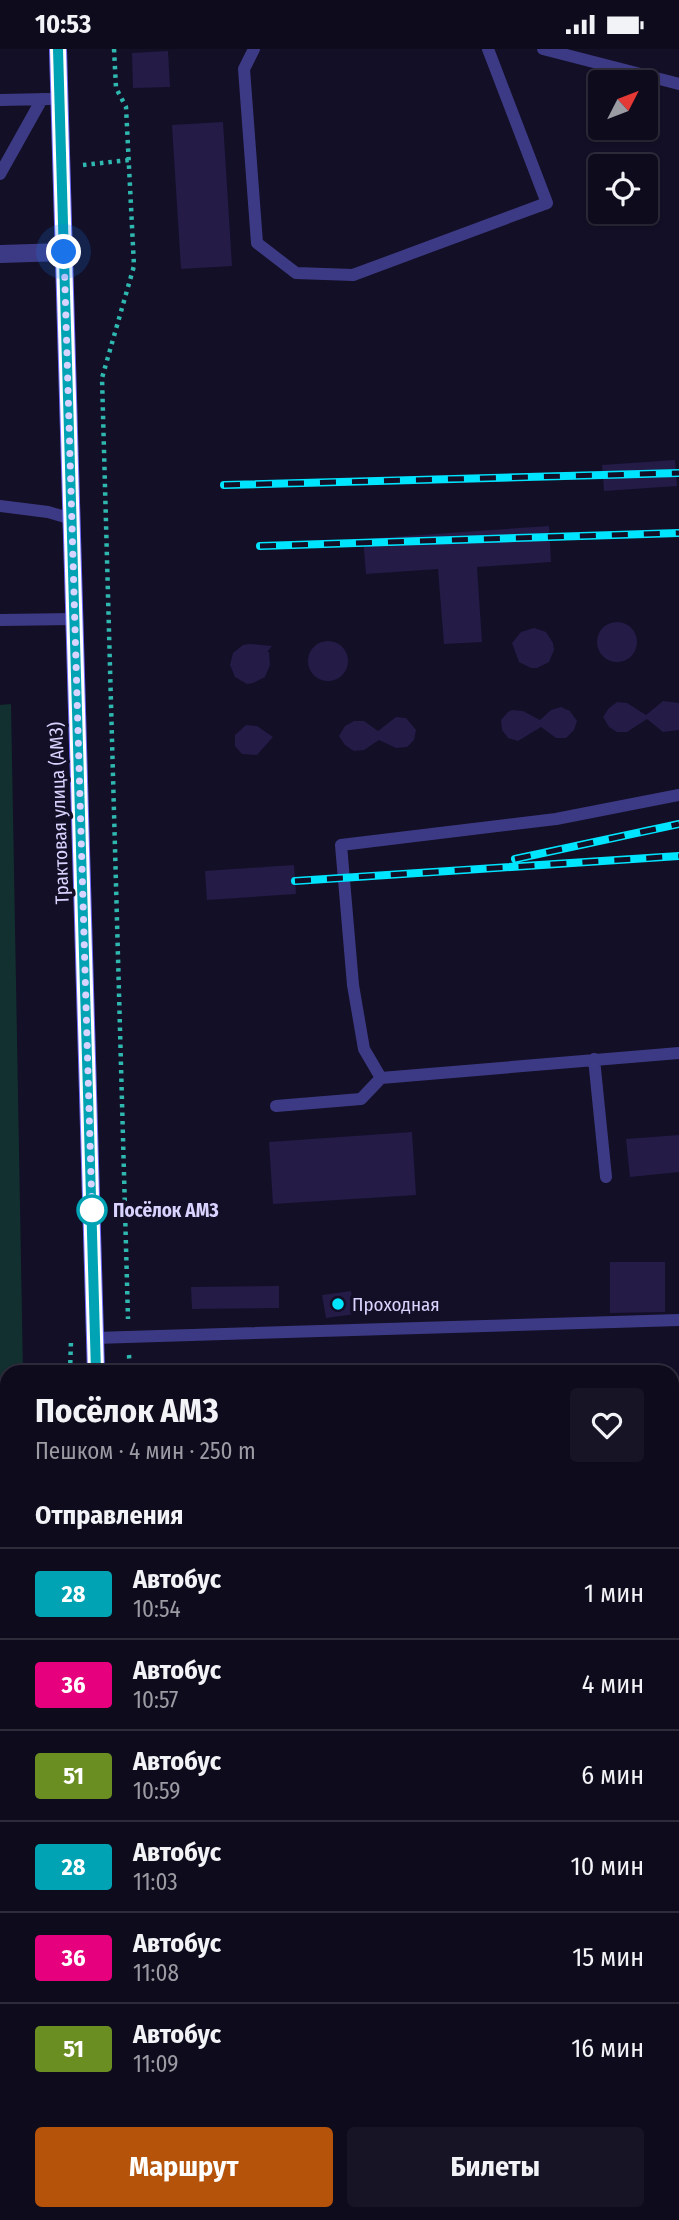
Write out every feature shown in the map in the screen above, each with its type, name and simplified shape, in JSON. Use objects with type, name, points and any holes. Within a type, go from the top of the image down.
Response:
[{"type":"street","name":"Трактовая улица (АМЗ)","points":[[58,49],[51,99],[62,167],[96,1365]]},
{"type":"street","points":[[0,254],[64,252]]},
{"type":"lane","points":[[254,49],[244,69],[257,243],[296,273],[353,275],[547,203],[488,49]]},
{"type":"lane","points":[[543,49],[679,84]]},
{"type":"lane","points":[[0,100],[51,99]]},
{"type":"lane","points":[[0,174],[51,99]]},
{"type":"lane","points":[[0,506],[48,512],[72,519]]},
{"type":"lane","points":[[0,620],[74,619]]},
{"type":"lane","points":[[381,1078],[365,1049],[353,985],[341,845],[556,819],[679,795]]},
{"type":"lane","points":[[276,1106],[360,1099],[381,1078],[679,1053]]},
{"type":"lane","points":[[594,1059],[606,1177]]},
{"type":"lane","points":[[94,1338],[679,1320]]},
{"type":"path","points":[[114,49],[116,88],[125,107],[134,266],[102,378],[130,1365]]},
{"type":"path","points":[[62,167],[129,160]]},
{"type":"green space","points":[[11,704],[23,1365],[0,1365],[0,705]]},
{"type":"building","points":[[168,51],[170,87],[133,88],[132,53]]},
{"type":"building","points":[[223,122],[232,266],[181,269],[172,125]]},
{"type":"building","points":[[675,460],[677,486],[604,491],[602,465]]},
{"type":"building","points":[[549,526],[551,562],[477,567],[482,642],[444,644],[438,569],[366,574],[363,539]]},
{"type":"building","points":[[617,622],[631,628],[637,642],[631,656],[617,662],[603,656],[597,642],[603,628]]},
{"type":"building","points":[[534,628],[546,632],[554,650],[549,662],[531,668],[519,662],[512,643],[521,632]]},
{"type":"building","points":[[328,641],[342,647],[348,661],[342,675],[328,681],[314,675],[308,661],[314,647]]},
{"type":"building","points":[[243,645],[272,646],[267,652],[270,665],[265,677],[247,684],[235,677],[230,665],[233,653]]},
{"type":"building","points":[[663,701],[679,703],[679,730],[663,732],[647,719],[627,732],[617,732],[609,727],[603,717],[617,702],[627,703],[646,715]]},
{"type":"building","points":[[561,707],[570,711],[577,721],[574,730],[566,738],[556,738],[541,727],[518,741],[508,738],[502,730],[501,720],[512,710],[523,711],[540,720],[551,710]]},
{"type":"building","points":[[396,717],[406,718],[416,730],[414,740],[407,747],[396,748],[379,740],[364,750],[354,751],[345,745],[339,736],[345,726],[354,721],[364,721],[378,731]]},
{"type":"building","points":[[246,725],[257,726],[273,737],[257,755],[242,754],[235,746],[235,735]]},
{"type":"building","points":[[294,865],[296,894],[207,900],[205,871]]},
{"type":"building","points":[[412,1132],[416,1195],[273,1204],[269,1142]]},
{"type":"building","points":[[679,1135],[679,1172],[630,1177],[626,1139]]},
{"type":"building","points":[[610,1262],[665,1262],[665,1312],[610,1313]]},
{"type":"building","points":[[279,1286],[279,1308],[192,1309],[191,1287]]},
{"type":"building","name":"Проходная","points":[[351,1291],[355,1314],[326,1318],[322,1295]]},
{"type":"railway","points":[[224,485],[679,473]]},
{"type":"railway","points":[[260,546],[679,533]]},
{"type":"railway","points":[[515,859],[679,824]]},
{"type":"railway","points":[[295,881],[679,856]]},
{"type":"bus line","name":"28","points":[[58,49],[96,1365]]},
{"type":"place","name":"Посёлок АМЗ","points":[[92,1210]]},
{"type":"place","name":"Проходная","points":[[338,1304]]},
{"type":"route","points":[[64,252],[92,1210]]}]
